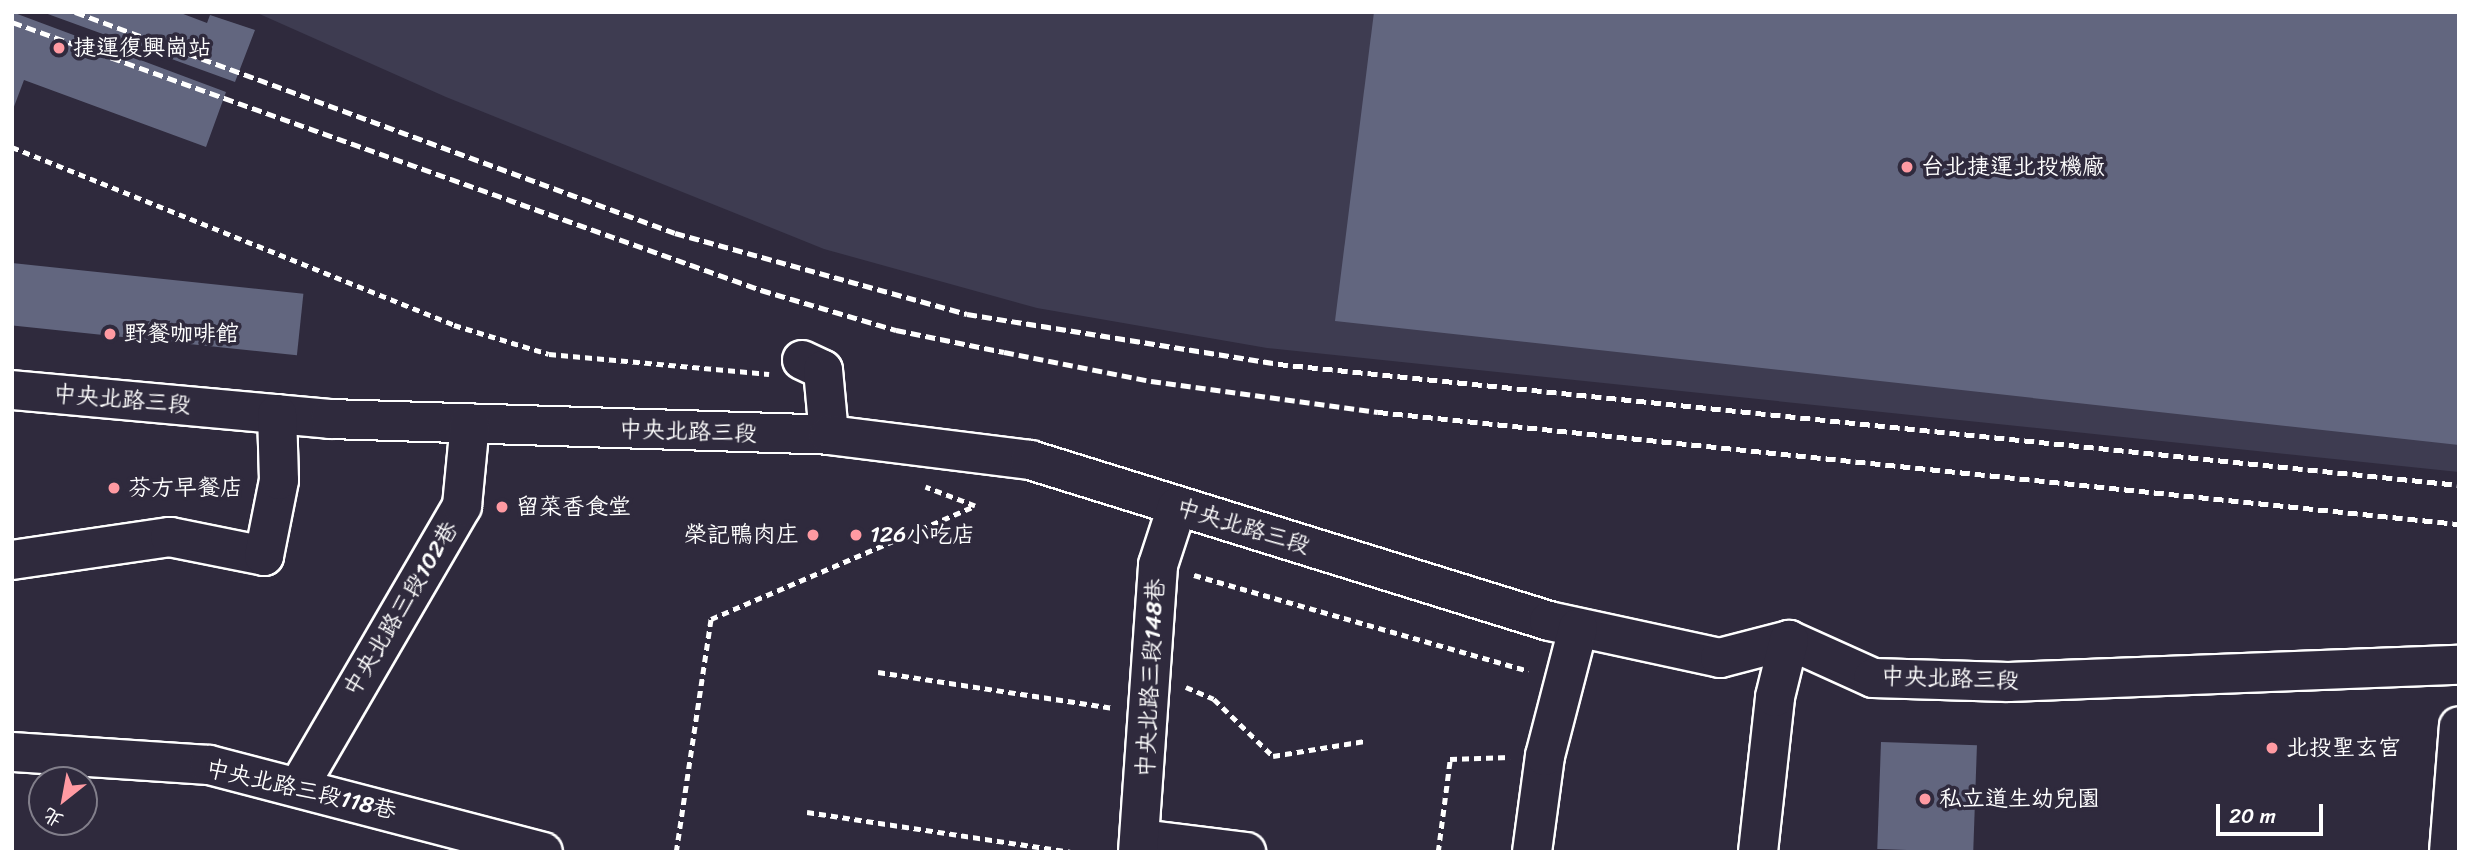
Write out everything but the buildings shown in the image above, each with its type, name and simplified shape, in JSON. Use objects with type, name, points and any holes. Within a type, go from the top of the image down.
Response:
[{"type":"street","points":[[788,367],[823,370],[829,435]]},
{"type":"street","name":"中央北路三段","points":[[12,390],[277,414],[829,435],[1030,460],[1578,628],[1720,658],[1789,640],[1887,678],[2008,682],[2459,665]]},
{"type":"street","points":[[12,560],[170,537],[264,556],[279,480],[277,414]]},
{"type":"street","name":"中央北路三段102巷","points":[[299,786],[462,506],[470,423]]},
{"type":"street","name":"中央北路三段148巷","points":[[1139,846],[1152,713],[1158,565],[1177,507]]},
{"type":"street","points":[[1532,852],[1545,756],[1578,628]]},
{"type":"street","points":[[1758,852],[1774,697],[1789,640]]},
{"type":"street","points":[[2449,852],[2459,726]]},
{"type":"street","name":"中央北路三段118巷","points":[[12,752],[209,765],[299,786],[543,852]]},
{"type":"street","points":[[1139,846],[1246,852]]},
{"type":"path","points":[[12,147],[454,325],[549,355],[788,367]]},
{"type":"path","points":[[676,852],[711,619],[975,506],[911,481]]},
{"type":"path","points":[[1189,574],[1533,673]]},
{"type":"path","points":[[878,672],[1152,713]]},
{"type":"path","points":[[1153,672],[1214,699],[1273,756],[1365,741]]},
{"type":"path","points":[[1438,852],[1450,759],[1545,756]]},
{"type":"path","points":[[807,812],[1070,852]]},
{"type":"shaded area","name":"台北捷運北投機廠","points":[[255,12],[2459,12],[2459,472],[1267,348],[1037,308],[824,249],[446,97]]},
{"type":"railway","points":[[75,12],[675,233],[967,314],[1278,364],[2459,485]]},
{"type":"railway","points":[[12,22],[761,290],[896,330],[1151,381],[1378,412],[2459,524]]},
{"type":"place","name":"捷運復興崗站","points":[[59,48]]},
{"type":"place","name":"台北捷運北投機廠","points":[[1907,167]]},
{"type":"place","name":"野餐咖啡館","points":[[110,334]]},
{"type":"place","name":"芬方早餐店","points":[[114,488]]},
{"type":"place","name":"留菜香食堂","points":[[502,507]]},
{"type":"place","name":"榮記鴨肉庄","points":[[813,535]]},
{"type":"place","name":"126小吃店","points":[[856,535]]},
{"type":"place","name":"北投聖玄宮","points":[[2272,748]]},
{"type":"place","name":"私立道生幼兒園","points":[[1925,799]]}]
